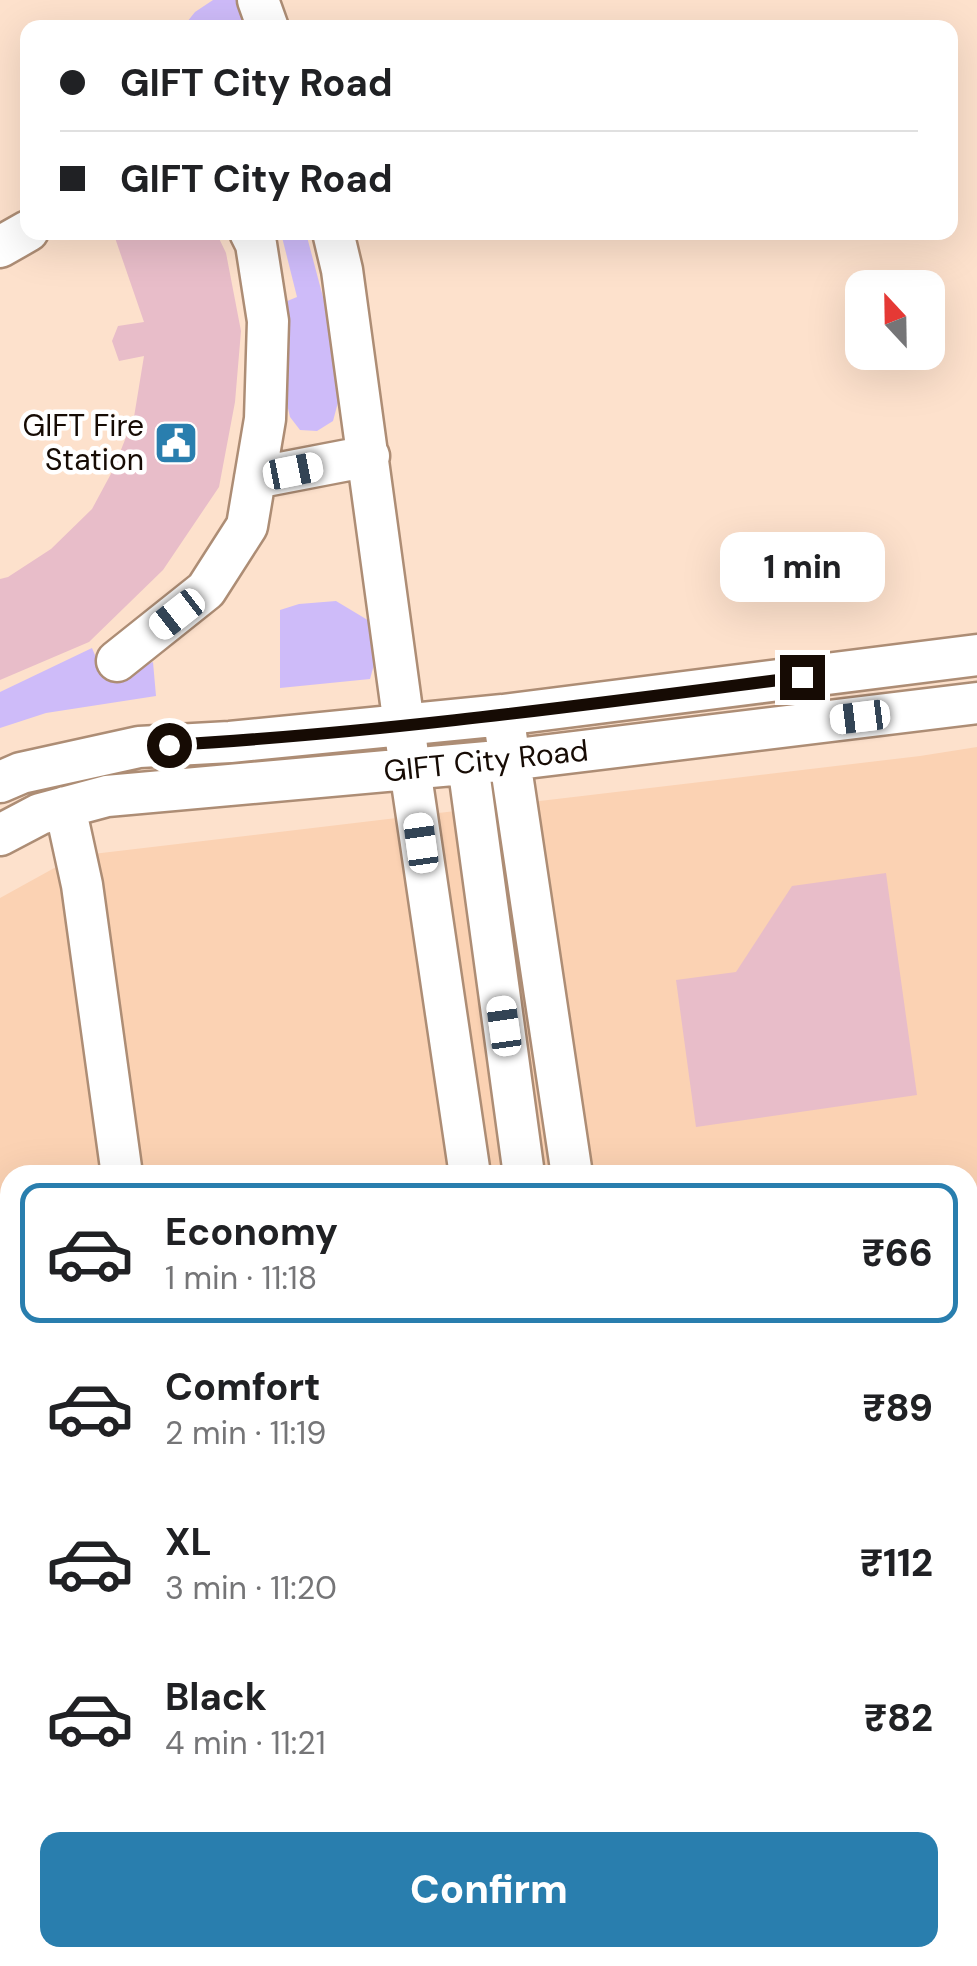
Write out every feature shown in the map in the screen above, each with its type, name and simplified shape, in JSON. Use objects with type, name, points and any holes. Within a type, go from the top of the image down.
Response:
[{"type":"street","points":[[117,660],[206,590],[247,526],[265,419],[268,321],[254,240]]},
{"type":"street","points":[[335,240],[469,1165]]},
{"type":"street","points":[[255,478],[368,456]]},
{"type":"street","name":"GIFT City Road","points":[[0,782],[21,773],[139,747],[503,715],[977,655]]},
{"type":"street","name":"GIFT City Road","points":[[0,835],[40,814],[107,796],[510,760],[977,702]]},
{"type":"street","points":[[503,715],[571,1165]]},
{"type":"street","points":[[468,764],[523,1165]]},
{"type":"street","points":[[65,807],[82,886],[121,1165]]},
{"type":"shaded area","points":[[213,0],[236,0],[243,20],[189,20]]},
{"type":"shaded area","points":[[283,240],[308,240],[328,316],[340,395],[333,421],[317,431],[300,430],[290,417],[284,391],[280,304],[297,297]]},
{"type":"shaded area","points":[[336,601],[371,622],[377,654],[370,679],[280,688],[280,610]]},
{"type":"shaded area","points":[[92,648],[105,679],[153,662],[156,696],[46,713],[0,728],[0,692]]},
{"type":"shaded area","points":[[977,747],[977,1165],[0,1165],[0,898],[76,856]]},
{"type":"building","name":"GIFT Fire Station","points":[[116,240],[220,240],[226,253],[241,331],[235,402],[219,487],[163,570],[89,642],[0,680],[0,579],[51,549],[92,509],[134,417],[144,356],[119,361],[112,341],[118,326],[144,322]]},
{"type":"building","points":[[886,873],[917,1095],[696,1127],[676,980],[736,972],[792,886]]},
{"type":"place","name":"GIFT Fire Station","points":[[176,443]]},
{"type":"route","points":[[169,745],[503,715],[802,677]]}]
